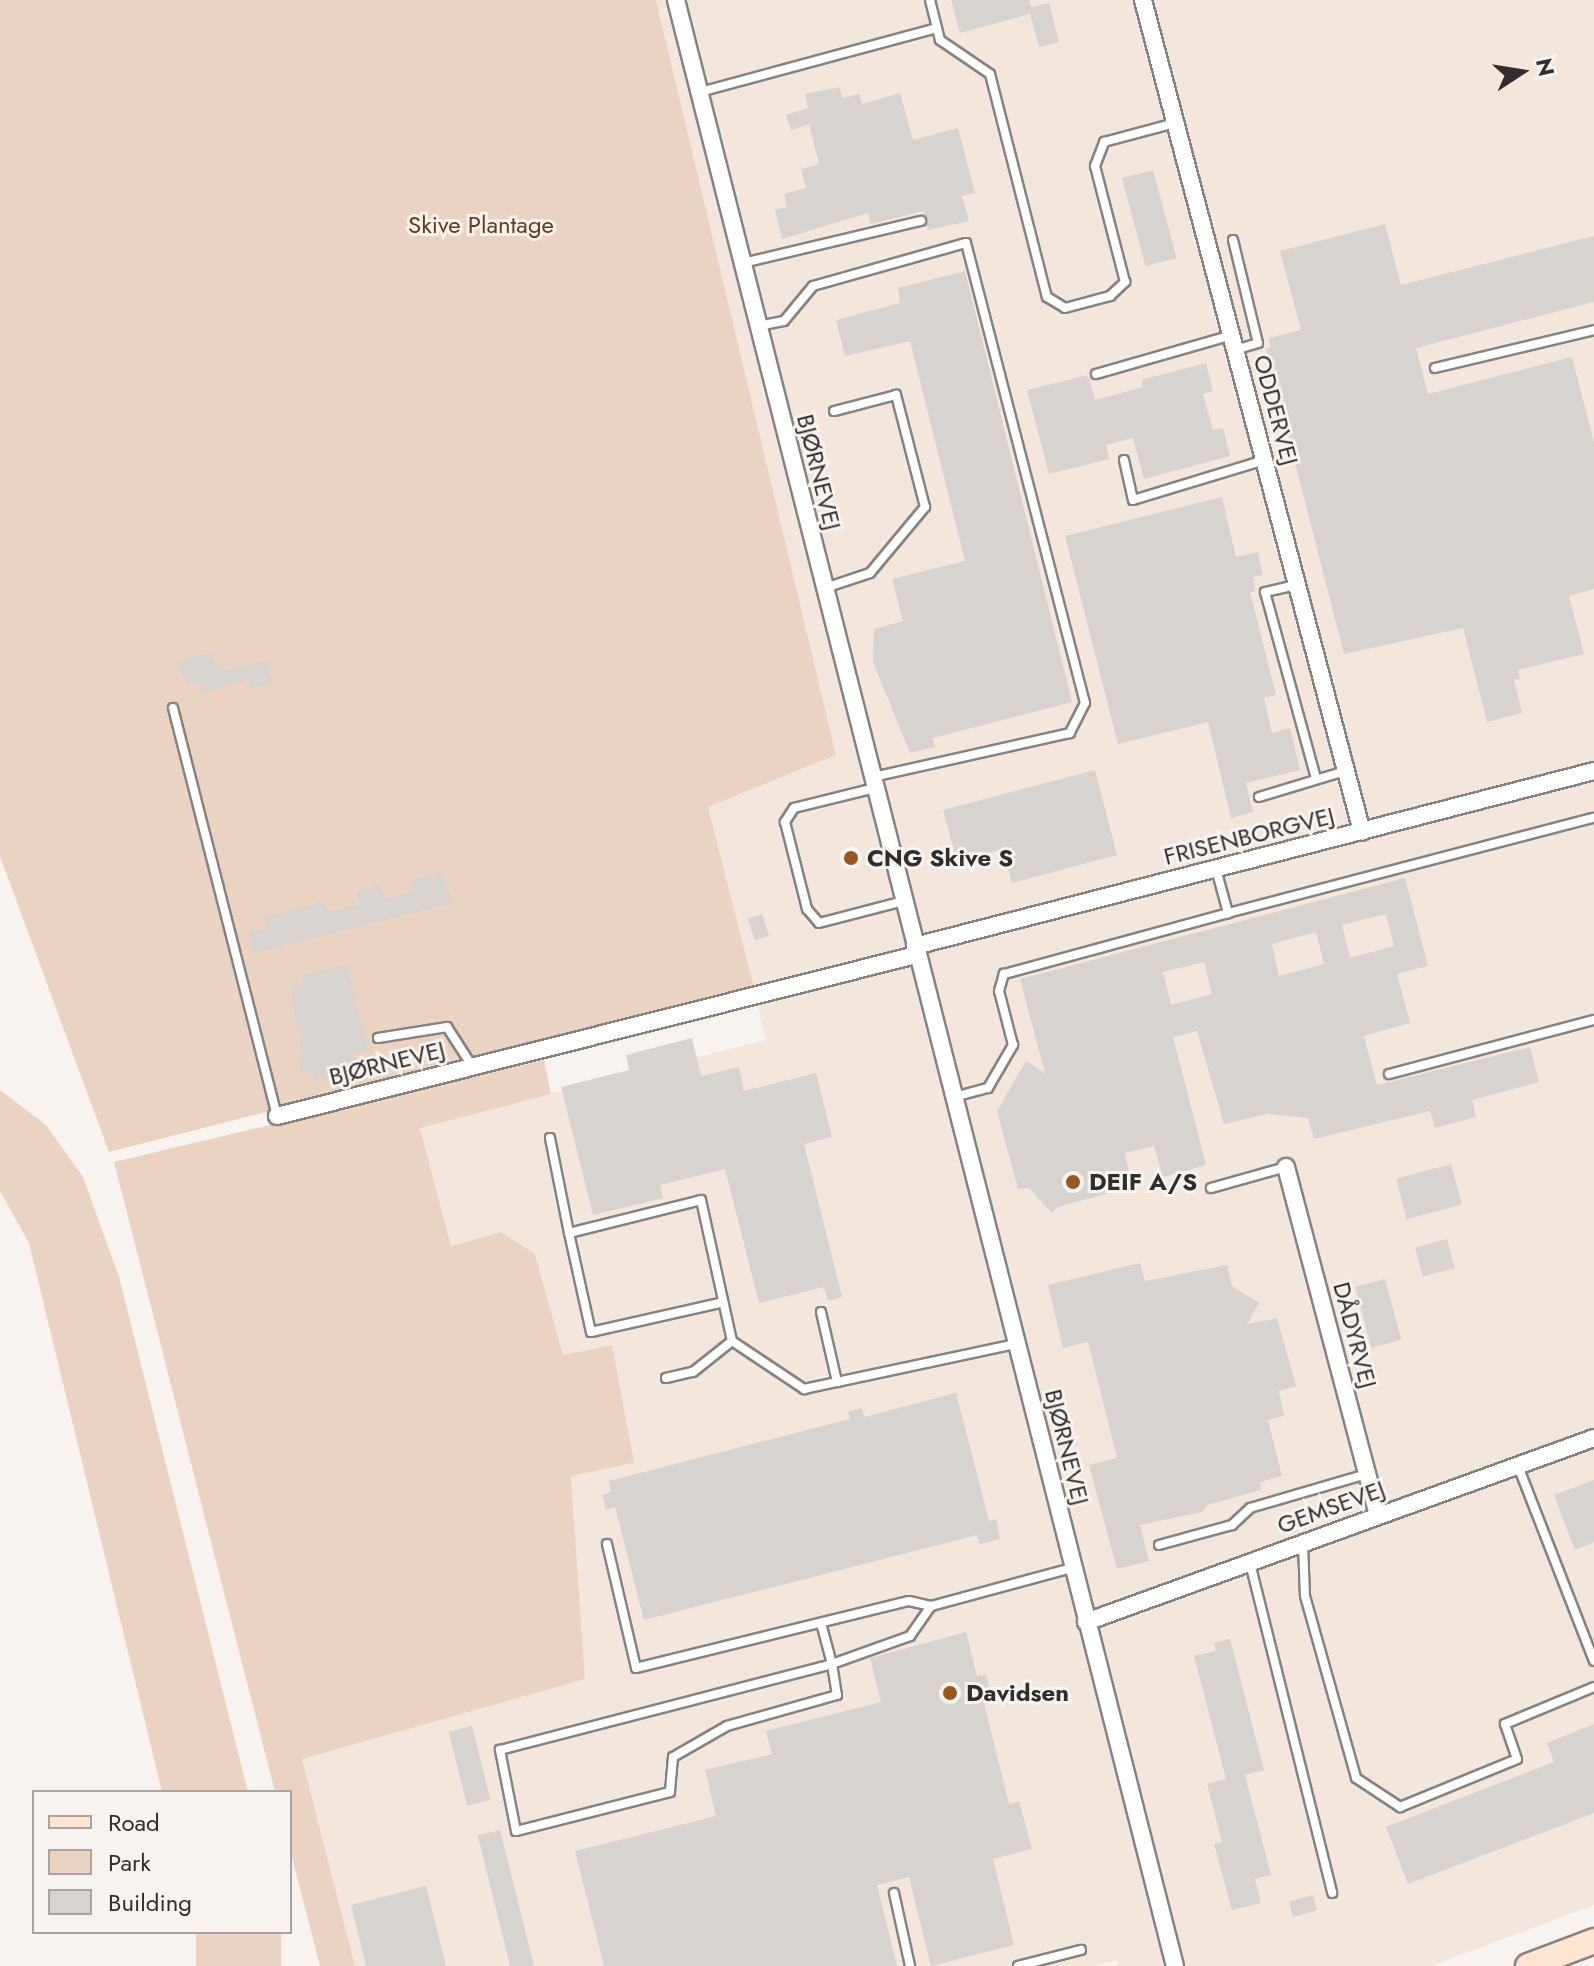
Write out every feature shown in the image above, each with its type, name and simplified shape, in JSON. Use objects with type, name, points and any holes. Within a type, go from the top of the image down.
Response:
[{"type":"main road","points":[[1528,1966],[1594,1941]]},
{"type":"street","name":"BJØRNEVEJ","points":[[676,0],[1170,1961]]},
{"type":"street","name":"ODDERVEJ","points":[[1143,0],[1362,832]]},
{"type":"street","name":"FRISENBORGVEJ","points":[[916,950],[1594,771]]},
{"type":"street","name":"BJØRNEVEJ","points":[[277,1116],[916,950]]},
{"type":"street","name":"DÅDYRVEJ","points":[[1286,1167],[1378,1515]]},
{"type":"street","name":"GEMSEVEJ","points":[[1086,1622],[1594,1438]]},
{"type":"lane","points":[[930,0],[940,40],[990,74],[1047,297],[1065,308],[1110,296],[1125,282],[1095,166],[1104,142],[1176,122]]},
{"type":"lane","points":[[699,93],[937,28]]},
{"type":"lane","points":[[742,263],[921,221]]},
{"type":"lane","points":[[1096,374],[1234,342],[1258,343],[1233,240]]},
{"type":"lane","points":[[758,326],[784,321],[813,286],[966,243],[1085,703],[1070,733],[874,783],[794,808],[785,822],[807,909],[819,923],[904,901]]},
{"type":"lane","points":[[1435,368],[1594,330]]},
{"type":"lane","points":[[824,588],[870,573],[925,507],[896,395],[834,411]]},
{"type":"lane","points":[[1124,460],[1133,500],[1265,460]]},
{"type":"lane","points":[[1297,585],[1265,592],[1316,779]]},
{"type":"lane","name":"BJØRNEVEJ","points":[[173,708],[277,1116]]},
{"type":"lane","points":[[1259,797],[1346,771]]},
{"type":"lane","points":[[953,1097],[988,1088],[1013,1045],[999,991],[1004,974],[1594,818]]},
{"type":"lane","points":[[1216,869],[1228,913]]},
{"type":"lane","points":[[1389,1074],[1594,1020]]},
{"type":"lane","points":[[378,1038],[447,1027],[472,1066]]},
{"type":"lane","points":[[550,1138],[591,1332],[720,1303]]},
{"type":"lane","points":[[1211,1188],[1286,1167]]},
{"type":"lane","points":[[569,1233],[701,1200],[720,1303],[732,1341],[804,1389],[1016,1344]]},
{"type":"lane","points":[[821,1312],[837,1382]]},
{"type":"lane","points":[[666,1378],[693,1372],[732,1341]]},
{"type":"lane","points":[[1517,1465],[1594,1661]]},
{"type":"lane","points":[[1159,1545],[1232,1525],[1250,1508],[1367,1474]]},
{"type":"lane","points":[[1303,1543],[1305,1596],[1356,1778],[1400,1807],[1517,1759],[1505,1724],[1594,1687]]},
{"type":"lane","points":[[607,1544],[636,1668],[909,1601],[931,1606],[1072,1568]]},
{"type":"lane","points":[[1250,1563],[1332,1893]]},
{"type":"lane","points":[[821,1623],[832,1664],[837,1695],[727,1726],[673,1757],[670,1792],[516,1831],[500,1750],[832,1664],[910,1636],[931,1606]]},
{"type":"lane","points":[[894,1893],[910,1966]]},
{"type":"lane","points":[[1018,1966],[1081,1950]]},
{"type":"shaded area","points":[[656,0],[1594,0],[1594,1905],[1431,1966],[1119,1966],[1116,1960],[1095,1966],[355,1966],[302,1759],[585,1679],[571,1476],[633,1463],[611,1345],[563,1355],[535,1254],[501,1232],[451,1246],[420,1127],[766,1040],[708,807],[836,755]]},
{"type":"green space","name":"Skive Plantage","points":[[0,0],[656,0],[836,755],[708,807],[754,988],[109,1152],[0,856]]},
{"type":"green space","points":[[544,1060],[551,1094],[420,1128],[451,1246],[501,1232],[535,1254],[563,1355],[612,1345],[634,1463],[571,1476],[585,1679],[302,1759],[355,1966],[320,1966],[292,1858],[292,1790],[274,1790],[114,1162]]},
{"type":"green space","points":[[0,1090],[46,1125],[83,1177],[119,1277],[247,1790],[162,1790],[29,1243],[0,1191]]},
{"type":"green space","points":[[196,1934],[281,1934],[281,1966],[196,1966]]},
{"type":"building","points":[[951,0],[1029,0],[1031,7],[1049,3],[1059,42],[1039,47],[1030,14],[960,33]]},
{"type":"building","points":[[840,87],[842,98],[859,94],[862,104],[900,93],[913,140],[958,128],[975,193],[962,196],[969,221],[928,230],[924,211],[871,224],[868,213],[782,239],[775,210],[787,207],[784,194],[806,188],[801,169],[819,164],[809,124],[791,130],[786,115],[808,108],[805,94]]},
{"type":"building","points":[[1153,170],[1177,258],[1146,266],[1122,178]]},
{"type":"building","points":[[1385,224],[1401,285],[1594,236],[1594,302],[1416,348],[1428,394],[1572,357],[1594,442],[1594,589],[1569,596],[1584,654],[1518,670],[1520,679],[1514,680],[1522,713],[1487,722],[1463,628],[1344,654],[1266,349],[1271,348],[1269,338],[1301,330],[1280,251]]},
{"type":"building","points":[[965,271],[1072,702],[933,738],[935,747],[910,753],[873,662],[874,629],[903,621],[892,579],[965,561],[910,341],[845,356],[836,320],[900,303],[898,288]]},
{"type":"building","points":[[1206,363],[1213,391],[1203,394],[1213,430],[1223,428],[1230,456],[1144,479],[1133,438],[1106,445],[1109,459],[1049,474],[1027,390],[1088,375],[1095,400],[1143,387],[1141,380]]},
{"type":"building","points":[[1222,497],[1236,557],[1258,552],[1263,575],[1253,577],[1255,591],[1250,592],[1276,695],[1264,698],[1272,733],[1290,728],[1300,770],[1246,783],[1253,812],[1231,818],[1208,722],[1118,744],[1065,536]]},
{"type":"building","points":[[212,652],[214,662],[227,670],[267,660],[273,683],[250,689],[248,680],[201,693],[198,681],[186,685],[179,661]]},
{"type":"building","points":[[1095,770],[1117,855],[1012,883],[1003,849],[957,861],[943,810]]},
{"type":"building","points":[[442,872],[452,903],[254,953],[249,932],[266,928],[263,917],[325,901],[328,912],[360,904],[356,891],[381,884],[385,898],[414,891],[412,880]]},
{"type":"building","name":"DEIF A/S","points":[[1405,878],[1428,966],[1397,974],[1410,1023],[1364,1036],[1377,1085],[1530,1047],[1539,1082],[1472,1100],[1476,1117],[1435,1128],[1430,1111],[1314,1139],[1308,1118],[1267,1114],[1224,1124],[1197,1031],[1173,1037],[1206,1165],[1163,1177],[1154,1146],[1125,1153],[1132,1187],[1058,1207],[1052,1213],[1029,1188],[1018,1189],[997,1111],[1026,1061],[1045,1073],[1020,979]],"holes":[[[1386,914],[1394,946],[1350,958],[1342,925]],[[1316,932],[1324,964],[1279,976],[1272,944]],[[1204,962],[1212,994],[1171,1005],[1163,972]]]},
{"type":"building","points":[[762,914],[769,936],[755,941],[748,919]]},
{"type":"building","points":[[347,964],[369,1050],[356,1054],[359,1064],[350,1066],[352,1072],[314,1081],[311,1070],[301,1073],[297,1056],[302,1055],[290,985],[304,982],[302,975]]},
{"type":"building","points":[[692,1038],[701,1076],[739,1067],[744,1091],[816,1073],[832,1137],[804,1144],[842,1297],[828,1301],[824,1287],[759,1303],[725,1169],[660,1185],[663,1198],[593,1215],[561,1087],[629,1070],[626,1055]]},
{"type":"building","points":[[1451,1164],[1462,1205],[1407,1219],[1396,1179]]},
{"type":"building","points":[[1447,1239],[1455,1268],[1423,1277],[1415,1248]]},
{"type":"building","points":[[1140,1263],[1145,1281],[1227,1265],[1232,1286],[1259,1303],[1247,1324],[1277,1318],[1296,1386],[1279,1391],[1284,1416],[1268,1420],[1282,1476],[1260,1482],[1261,1490],[1207,1505],[1202,1512],[1140,1525],[1149,1561],[1117,1569],[1089,1465],[1117,1458],[1088,1342],[1063,1348],[1048,1285]]},
{"type":"building","points":[[1385,1279],[1401,1340],[1371,1348],[1355,1287]]},
{"type":"building","points":[[956,1393],[989,1521],[996,1519],[1000,1539],[980,1544],[977,1535],[644,1620],[615,1507],[606,1510],[602,1495],[611,1492],[609,1481],[850,1419],[848,1412],[862,1408],[864,1417]]},
{"type":"building","points":[[1594,1480],[1594,1542],[1575,1550],[1554,1495]]},
{"type":"building","points":[[966,1632],[977,1676],[986,1674],[992,1697],[983,1699],[1009,1804],[1019,1801],[1032,1849],[993,1859],[1014,1945],[931,1966],[909,1877],[877,1885],[897,1966],[604,1966],[575,1851],[716,1816],[705,1770],[772,1754],[766,1731],[881,1702],[870,1658]]},
{"type":"building","points":[[1230,1639],[1264,1770],[1245,1775],[1271,1875],[1255,1879],[1261,1903],[1232,1910],[1214,1844],[1222,1842],[1207,1784],[1226,1779],[1194,1656],[1216,1651],[1214,1643]]},
{"type":"building","points":[[1594,1724],[1594,1813],[1408,1884],[1386,1827],[1554,1762],[1547,1743]]},
{"type":"building","points":[[472,1726],[490,1800],[467,1806],[449,1732]]},
{"type":"building","points":[[500,1830],[534,1966],[510,1966],[478,1836]]},
{"type":"building","points":[[426,1886],[446,1966],[366,1966],[351,1905]]},
{"type":"building","points":[[1313,1895],[1317,1910],[1293,1917],[1289,1901]]},
{"type":"place","name":"CNG Skive S","points":[[851,858]]},
{"type":"place","name":"DEIF A/S","points":[[1073,1182]]},
{"type":"place","name":"Davidsen","points":[[950,1693]]}]
